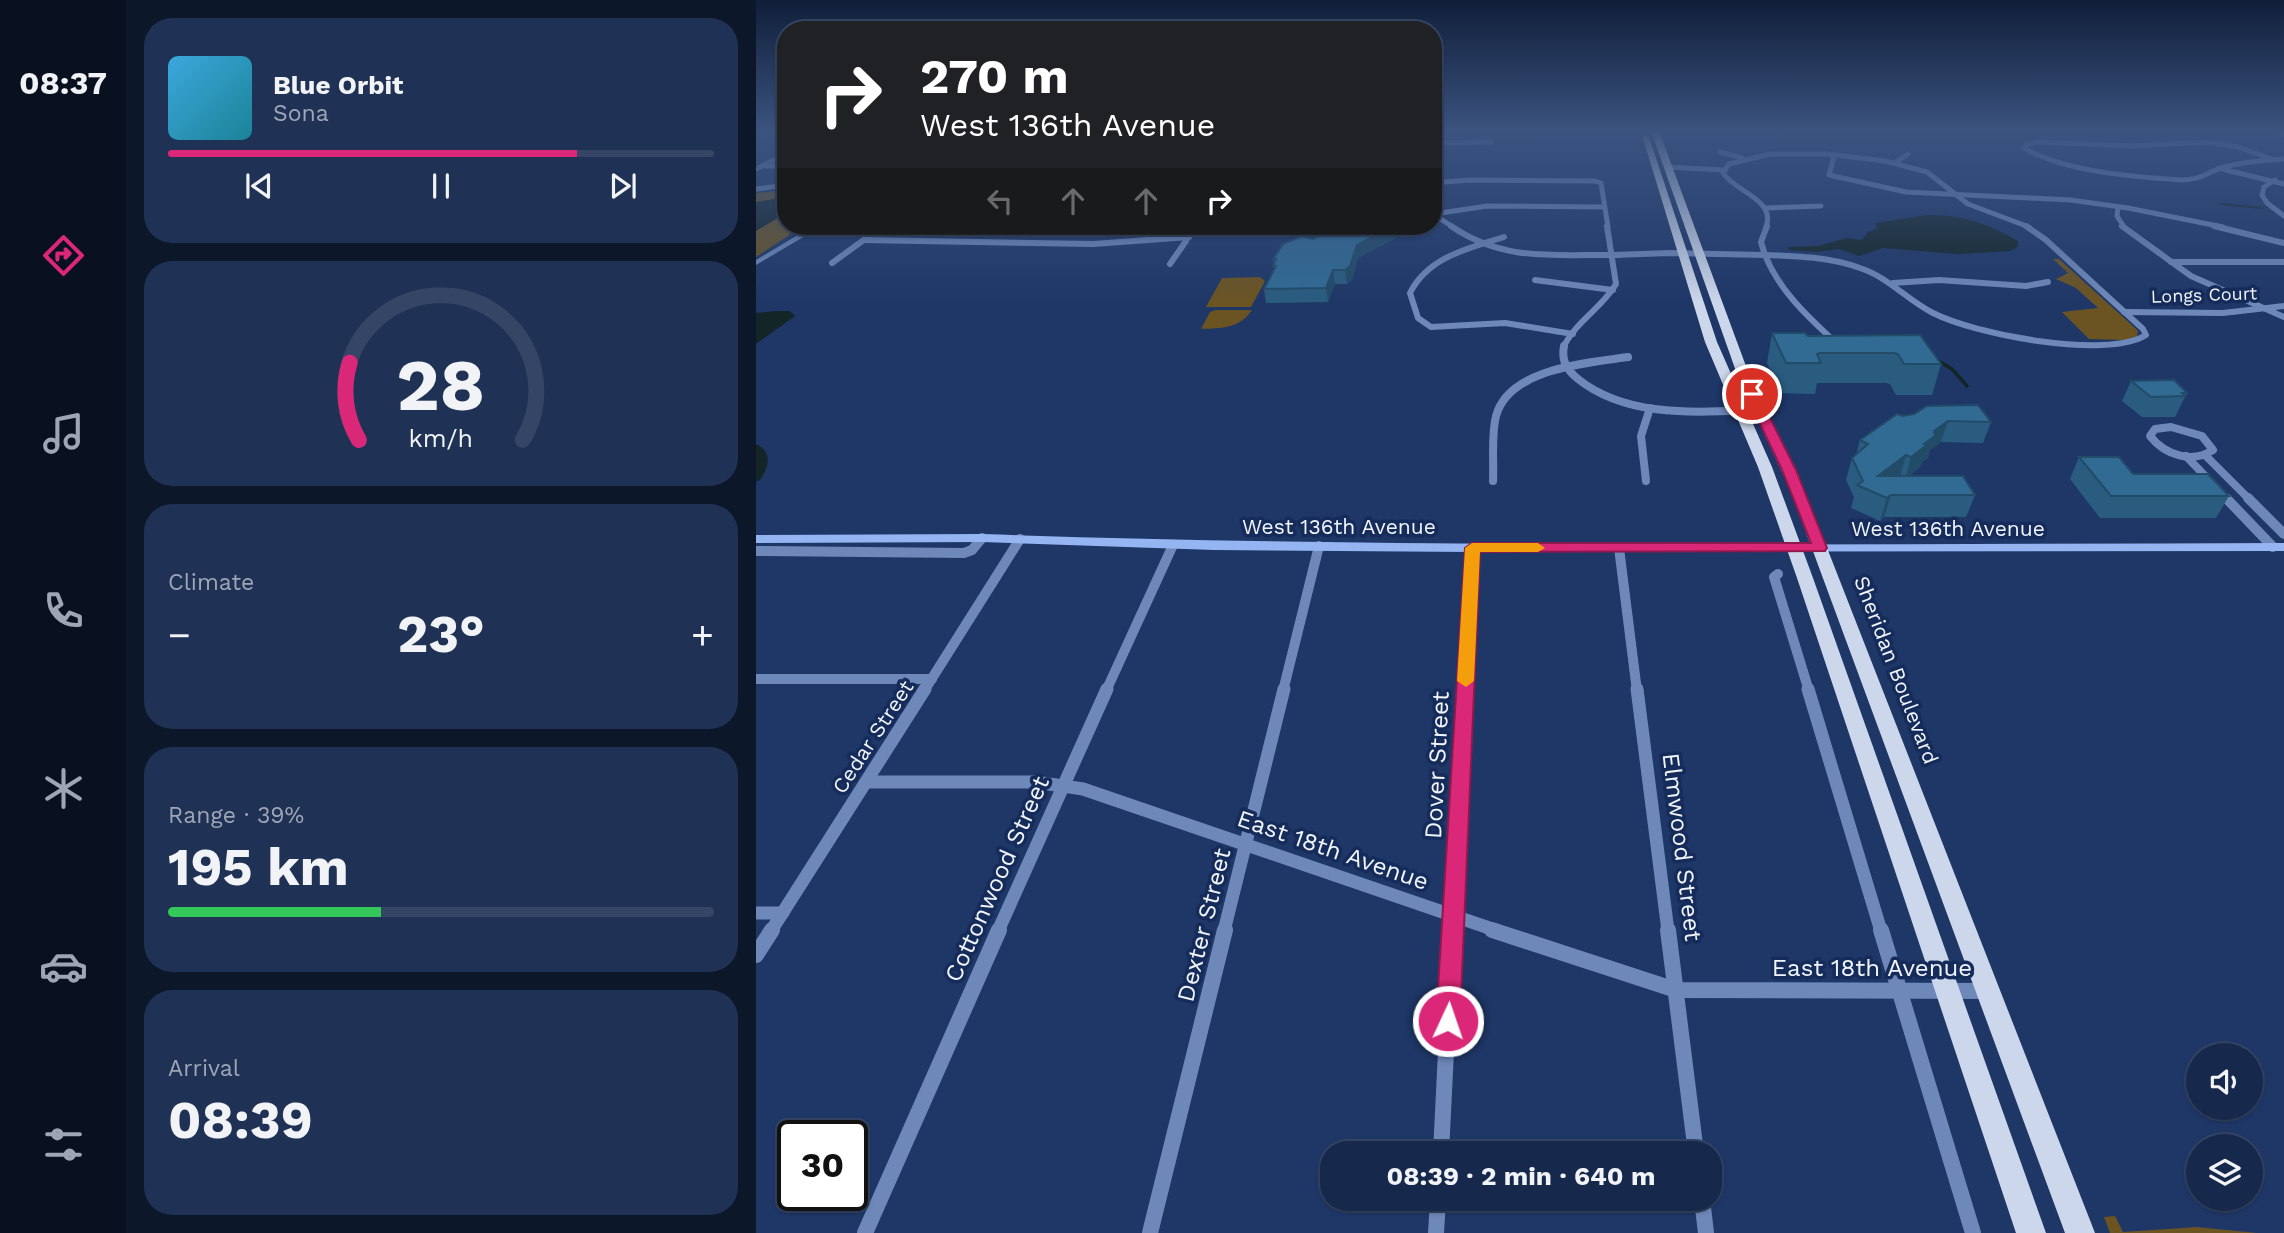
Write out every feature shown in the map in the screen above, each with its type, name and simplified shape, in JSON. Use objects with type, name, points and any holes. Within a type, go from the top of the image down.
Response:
[{"type":"main road","points":[[1662,189],[1720,365],[1765,467],[2031,1233]]},
{"type":"main road","name":"Sheridan Boulevard","points":[[1676,189],[1744,377],[1789,470],[1820,548],[2080,1233]]},
{"type":"main road","name":"West 136th Avenue","points":[[756,539],[982,538],[1173,545],[1472,548],[2278,547]]},
{"type":"street","points":[[1602,189],[1617,279],[1613,290],[1573,334],[1563,354],[1567,368],[1574,377],[1593,390],[1617,400],[1650,408],[1760,410]]},
{"type":"street","points":[[1741,189],[1765,208],[1769,224],[1760,244],[1784,293],[1834,341]]},
{"type":"street","points":[[1889,189],[1906,192],[2071,200],[2118,206],[2284,243]]},
{"type":"street","points":[[1949,189],[1952,194],[1972,206],[2020,222],[2035,231],[2145,332],[2144,338]]},
{"type":"street","points":[[2264,189],[2262,194],[2266,203],[2284,216]]},
{"type":"street","points":[[1442,213],[1487,206],[1604,207]]},
{"type":"street","points":[[1765,208],[1821,206]]},
{"type":"street","points":[[2118,206],[2117,216],[2121,225],[2170,262],[2204,284],[2284,317]]},
{"type":"street","points":[[1442,219],[1482,244],[1528,254],[1765,255],[1840,262],[1871,272],[1893,284],[1930,313],[1994,335],[2056,342],[2127,342],[2144,338],[2157,341]]},
{"type":"street","points":[[759,260],[794,235]]},
{"type":"street","points":[[759,260],[802,235]]},
{"type":"street","points":[[832,263],[871,235]]},
{"type":"street","points":[[864,240],[1093,244],[1189,236]]},
{"type":"street","points":[[1170,264],[1189,236]]},
{"type":"street","points":[[1504,237],[1442,261],[1417,279],[1410,293],[1410,301],[1423,323],[1438,328],[1512,324],[1573,334]]},
{"type":"street","points":[[2274,239],[2284,237]]},
{"type":"street","points":[[2170,262],[2284,262]]},
{"type":"street","points":[[1535,280],[1613,290]]},
{"type":"street","points":[[1893,284],[1948,280],[2026,286],[2048,282]]},
{"type":"street","name":"Longs Court","points":[[2124,312],[2223,313],[2284,306]]},
{"type":"street","points":[[1493,481],[1496,416],[1504,399],[1532,379],[1567,368],[1628,356]]},
{"type":"street","points":[[1646,481],[1641,436],[1650,408]]},
{"type":"street","points":[[2171,427],[2199,434],[2213,446],[2211,453],[2206,456],[2186,456],[2158,445],[2150,436],[2151,432],[2171,427]]},
{"type":"street","points":[[2186,456],[2278,547]]},
{"type":"street","points":[[2206,456],[2284,534]]},
{"type":"street","name":"West 136th Avenue","points":[[756,551],[964,553],[972,550],[982,538]]},
{"type":"street","name":"Cedar Street","points":[[756,955],[1020,539]]},
{"type":"street","name":"Cottonwood Street","points":[[865,1233],[1063,785],[1173,545]]},
{"type":"street","name":"Dexter Street","points":[[1150,1233],[1319,546]]},
{"type":"street","name":"Dover Street","points":[[1441,1141],[1472,548]]},
{"type":"street","name":"Elmwood Street","points":[[1619,548],[1695,1141]]},
{"type":"street","points":[[1777,574],[1774,577],[1973,1233]]},
{"type":"street","points":[[756,679],[932,679]]},
{"type":"street","name":"East 18th Avenue","points":[[867,782],[1036,782],[1083,789],[1676,990],[1988,990]]},
{"type":"street","points":[[756,913],[783,913]]},
{"type":"street","points":[[1436,1233],[1437,1211]]},
{"type":"street","points":[[1703,1211],[1706,1233]]},
{"type":"shaded area","points":[[777,191],[777,235],[789,235],[756,257],[756,193]]},
{"type":"shaded area","points":[[777,198],[777,218],[756,231],[756,202]]},
{"type":"shaded area","points":[[1927,215],[1974,221],[2018,241],[2018,246],[2011,251],[1958,254],[1883,248],[1859,256],[1839,249],[1816,252],[1789,250],[1788,247],[1818,246],[1847,238],[1862,240],[1868,232],[1878,228],[1875,223]]},
{"type":"shaded area","points":[[2053,259],[2059,259],[2134,327],[2138,331],[2137,336],[2125,340],[2089,339],[2062,312],[2098,308],[2076,288],[2056,279],[2068,273]]},
{"type":"shaded area","points":[[1260,277],[1265,281],[1251,307],[1206,307],[1222,278]]},
{"type":"shaded area","points":[[1252,310],[1236,324],[1223,328],[1201,329],[1210,312]]},
{"type":"shaded area","points":[[790,311],[795,316],[756,344],[756,313]]},
{"type":"shaded area","points":[[2115,1216],[2123,1232],[2197,1227],[2257,1233],[2110,1233],[2104,1217]]},
{"type":"building","points":[[1321,235],[1376,235],[1357,245],[1350,266],[1345,270],[1333,270],[1326,288],[1264,289],[1276,266],[1273,266],[1276,259],[1273,259],[1283,244],[1302,236],[1313,239]]},
{"type":"building","points":[[1772,333],[1805,333],[1808,336],[1920,335],[1941,364],[1904,364],[1898,354],[1894,353],[1820,353],[1817,354],[1821,363],[1786,363]]},
{"type":"building","points":[[2174,380],[2187,393],[2182,393],[2185,396],[2151,397],[2131,381]]},
{"type":"building","points":[[1978,405],[1991,422],[1948,421],[1934,431],[1935,436],[1924,444],[1927,445],[1911,457],[1906,455],[1878,476],[1963,476],[1975,495],[1891,495],[1887,498],[1857,485],[1863,481],[1852,458],[1868,444],[1860,440],[1897,414],[1914,414],[1927,406]]},
{"type":"building","points":[[2079,457],[2119,457],[2133,474],[2208,474],[2229,496],[2111,496]]},
{"type":"waterway","points":[[2221,204],[2262,208]]},
{"type":"waterway","points":[[1937,360],[1952,369],[1967,386]]},
{"type":"waterway","points":[[756,447],[763,462],[756,478]]},
{"type":"slow traffic","points":[[1466,681],[1472,548],[1538,548]]},
{"type":"route","points":[[1448,1021],[1472,548],[1820,548],[1789,470],[1752,394]]}]
